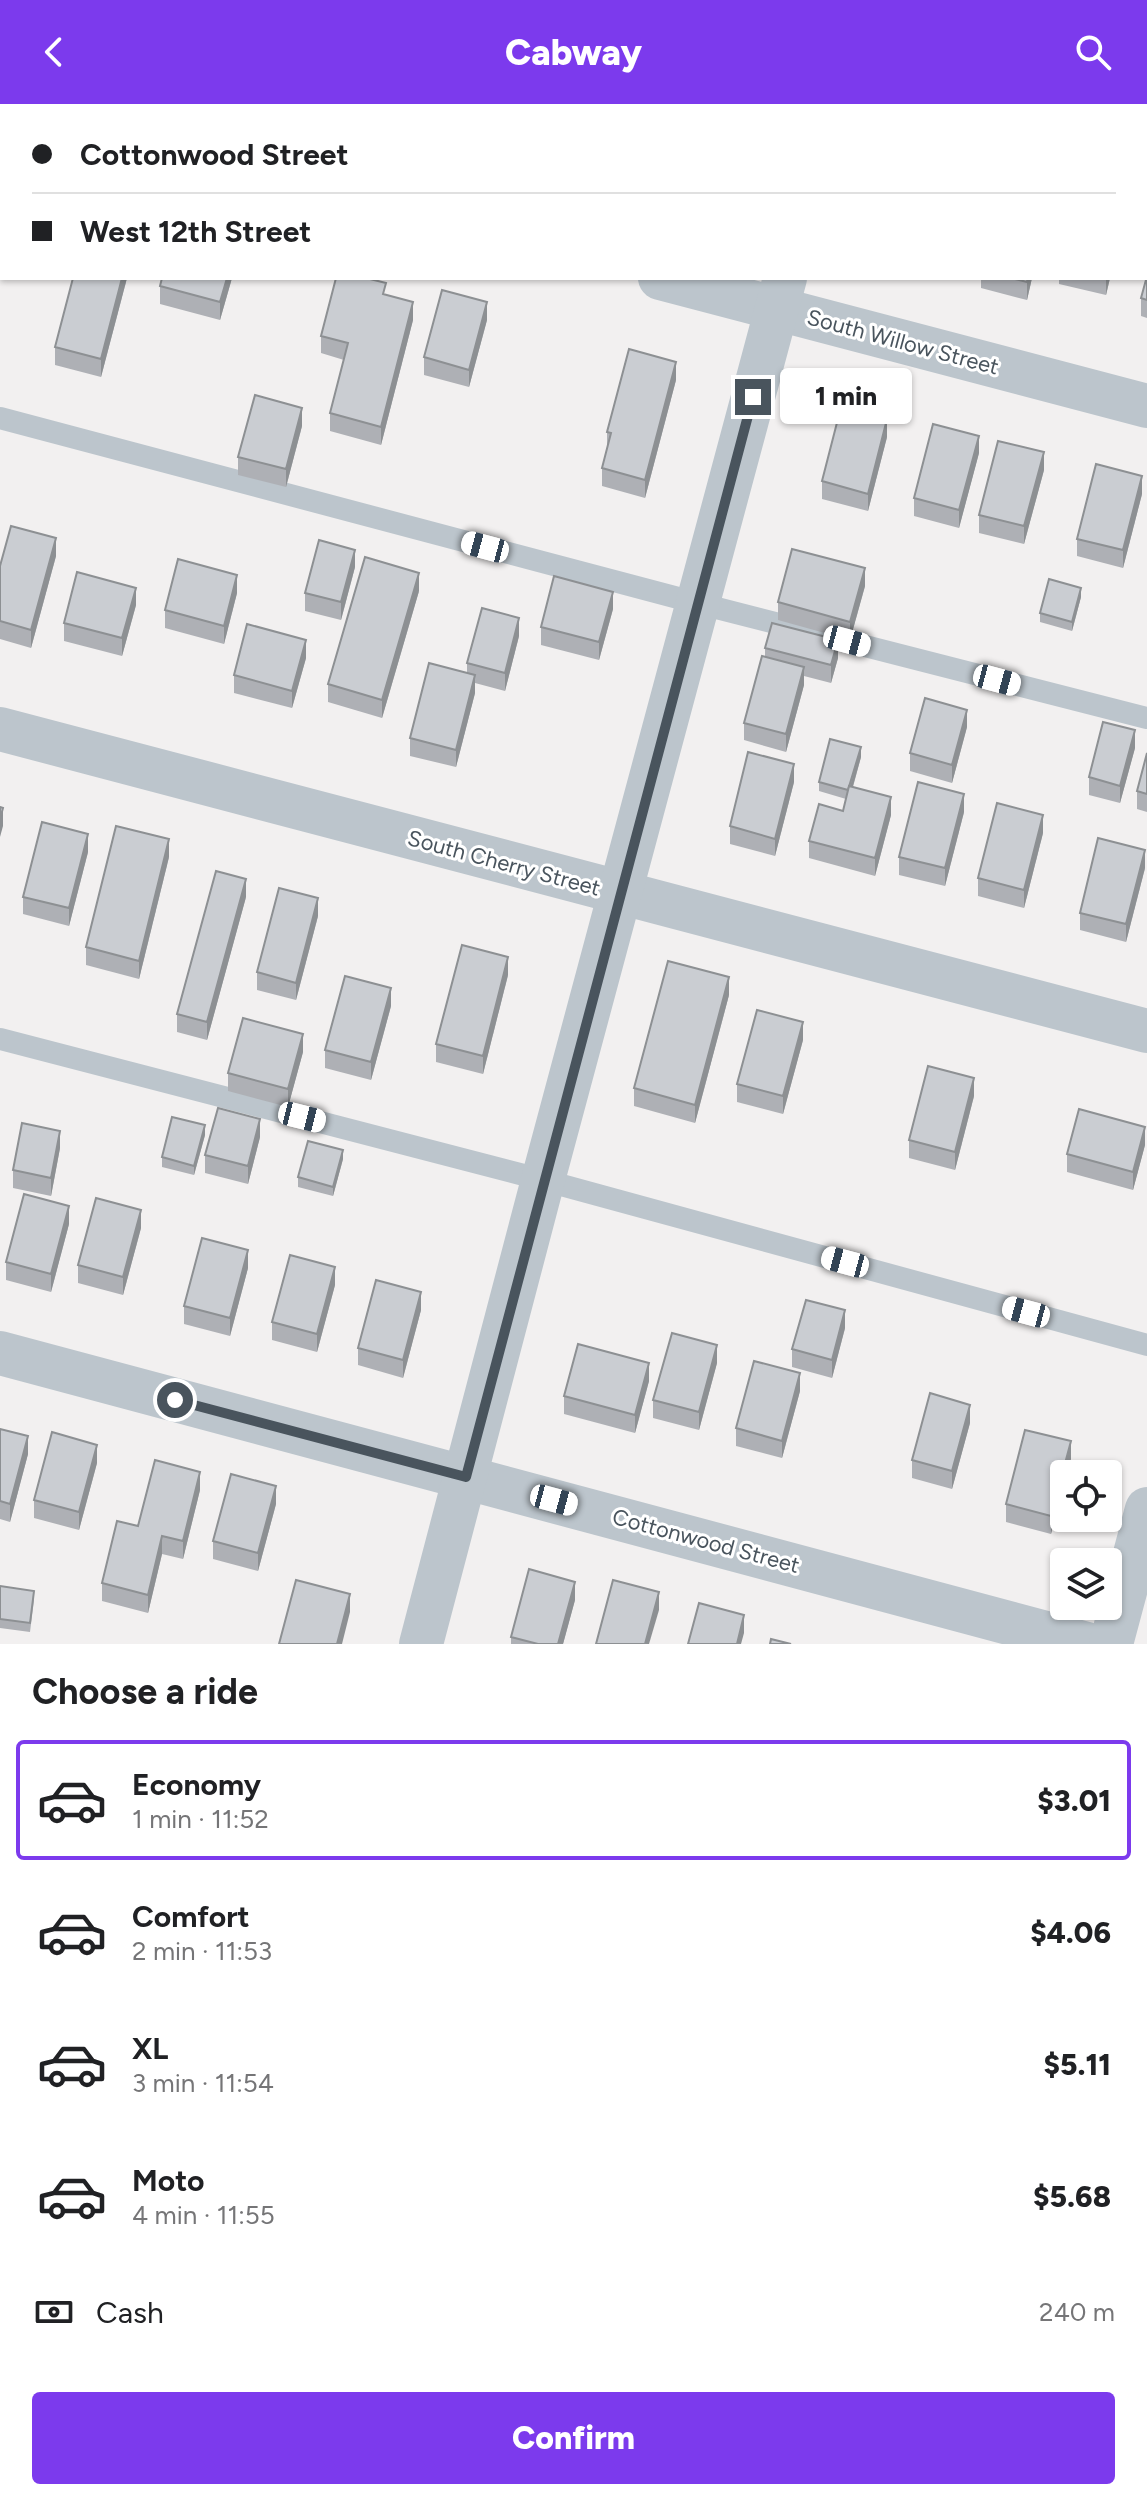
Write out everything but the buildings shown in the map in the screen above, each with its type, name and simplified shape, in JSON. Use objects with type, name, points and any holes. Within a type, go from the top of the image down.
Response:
[{"type":"street","name":"South Willow Street","points":[[675,280],[781,294],[1147,406]]},
{"type":"street","points":[[421,1644],[781,294]]},
{"type":"street","name":"South Cherry Street","points":[[0,729],[1147,1031]]},
{"type":"street","name":"Cottonwood Street","points":[[0,1353],[1087,1644]]},
{"type":"street","points":[[1111,1644],[1147,1509]]},
{"type":"lane","points":[[0,418],[697,603],[1147,718]]},
{"type":"lane","points":[[0,1039],[543,1180],[1147,1345]]},
{"type":"route","points":[[175,1400],[466,1477],[753,397]]}]
